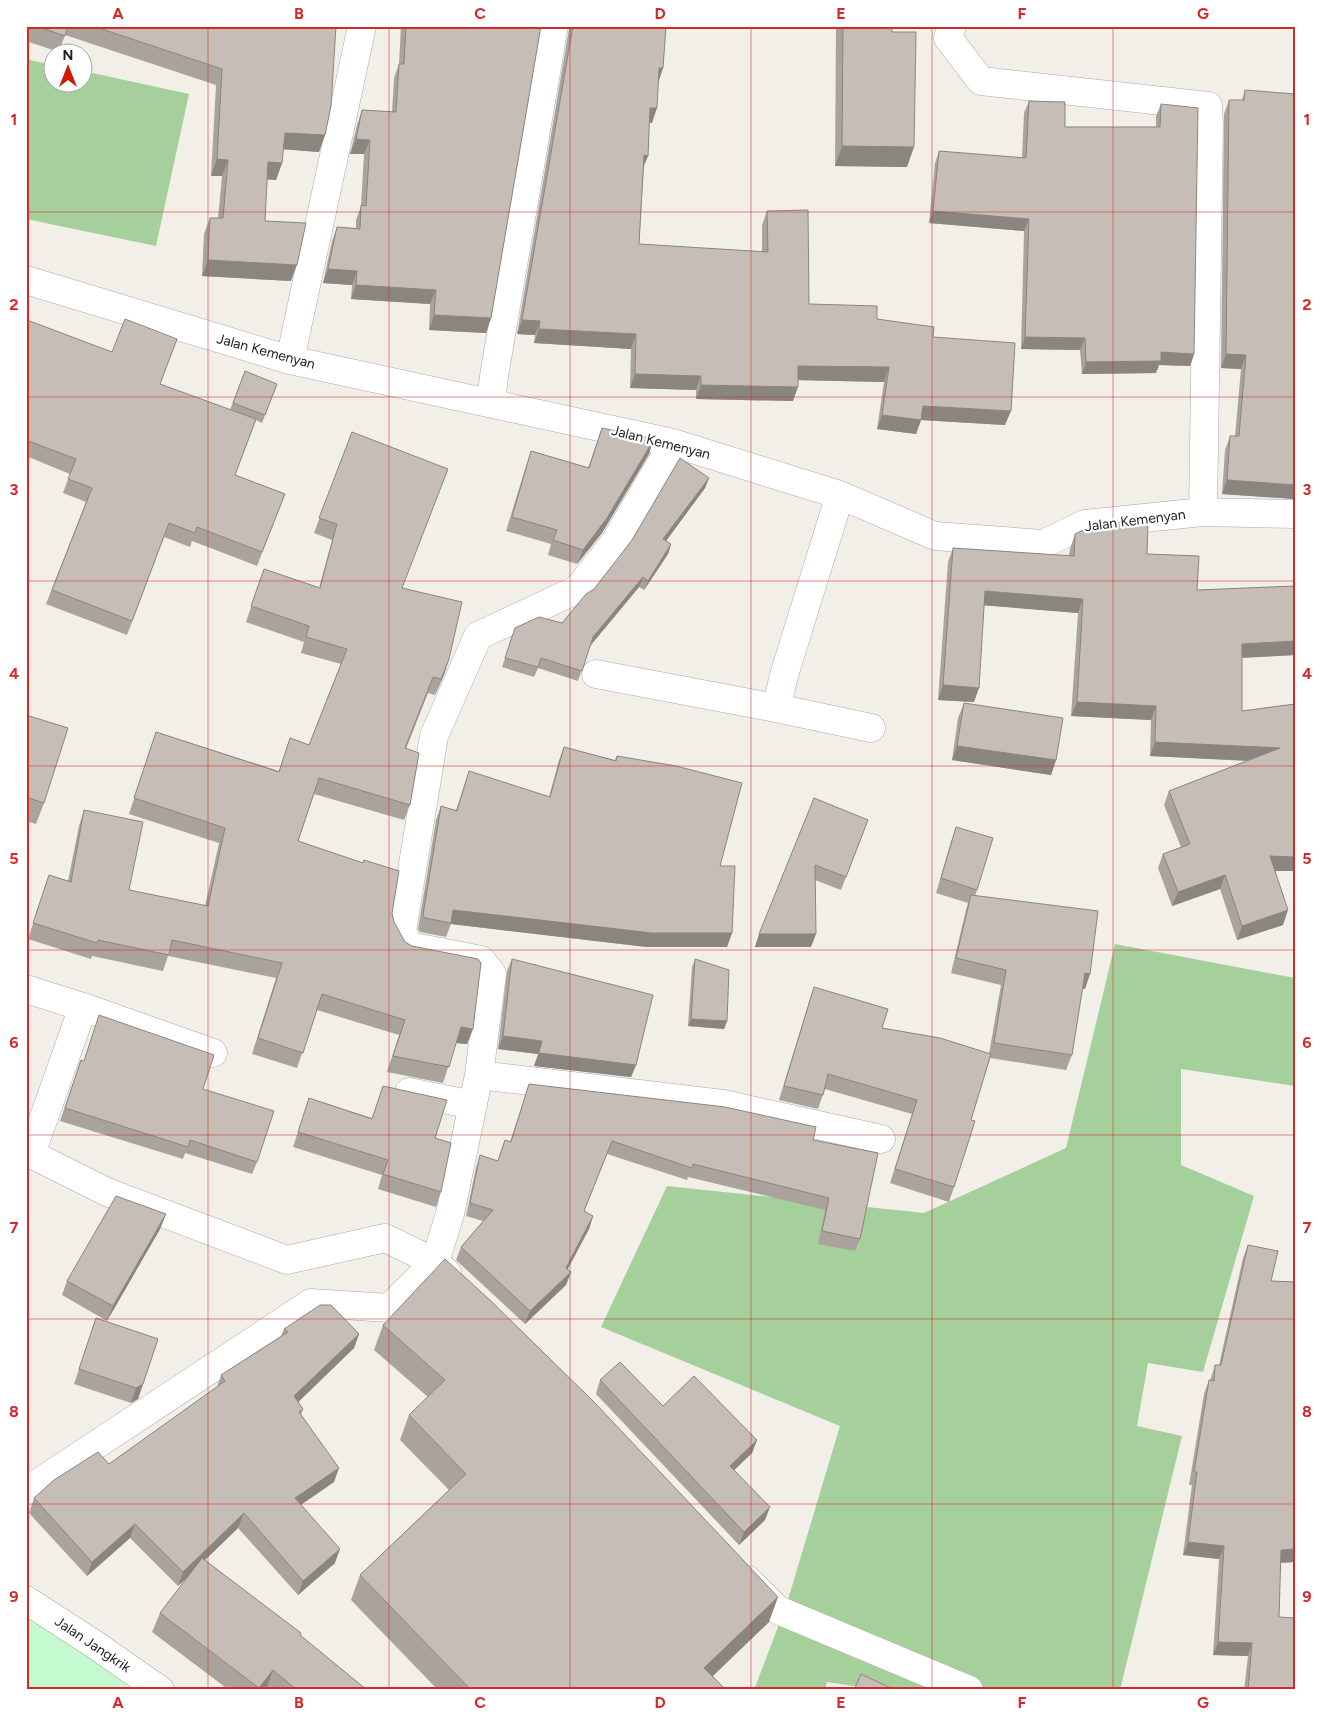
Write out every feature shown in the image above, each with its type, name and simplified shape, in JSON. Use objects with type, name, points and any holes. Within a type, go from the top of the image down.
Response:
[{"type":"street","points":[[290,360],[362,26]]},
{"type":"street","points":[[491,403],[554,26]]},
{"type":"street","points":[[952,26],[948,38],[982,81],[1208,106],[1203,512]]},
{"type":"street","name":"Jalan Kemenyan","points":[[26,280],[290,360],[673,443],[840,495],[935,536],[1043,544],[1085,524],[1203,512],[1295,514]]},
{"type":"street","points":[[26,1491],[311,1303],[389,1308],[435,1262],[450,1214],[479,1075],[492,974],[481,960],[409,946],[402,931],[434,736],[478,636],[578,589],[614,542],[673,443]]},
{"type":"street","points":[[776,708],[785,672],[840,495]]},
{"type":"street","points":[[596,674],[871,728]]},
{"type":"street","points":[[26,989],[213,1053]]},
{"type":"street","points":[[83,1007],[31,1154],[106,1192],[287,1260],[385,1238],[435,1262],[464,1288]]},
{"type":"street","points":[[479,1075],[723,1104],[880,1139]]},
{"type":"street","points":[[383,1087],[473,1105]]},
{"type":"street","points":[[732,1562],[778,1610],[968,1690]]},
{"type":"street","name":"Jalan Jangkrik","points":[[26,1600],[160,1690]]},
{"type":"green space","points":[[26,59],[42,63],[42,92],[92,92],[92,73],[189,94],[156,246],[26,219]]},
{"type":"green space","points":[[1115,944],[1295,978],[1295,1086],[1181,1069],[1181,1165],[1254,1196],[1203,1372],[1148,1363],[1137,1426],[1182,1436],[1120,1690],[881,1690],[827,1682],[825,1690],[754,1690],[787,1603],[840,1426],[601,1327],[667,1186],[924,1213],[1066,1148]]},
{"type":"green space","points":[[26,1616],[155,1690],[26,1690]]},
{"type":"building","points":[[36,26],[68,26],[65,36]]},
{"type":"building","points":[[93,26],[336,26],[331,106],[325,135],[285,133],[282,163],[268,162],[265,221],[306,223],[297,265],[208,260],[210,218],[223,218],[228,160],[217,159],[222,69]]},
{"type":"building","points":[[406,26],[541,26],[491,318],[434,315],[436,290],[356,285],[357,271],[328,269],[337,227],[360,229],[361,205],[366,206],[370,140],[356,139],[362,110],[396,112],[399,64],[404,64]]},
{"type":"building","points":[[573,26],[666,26],[663,68],[659,68],[657,108],[650,108],[648,156],[644,155],[639,244],[768,252],[767,211],[808,210],[809,304],[877,306],[877,319],[934,327],[933,337],[1015,343],[1011,411],[923,406],[921,420],[882,415],[889,367],[798,366],[798,387],[701,385],[701,376],[635,374],[636,334],[539,329],[540,321],[522,320]]},
{"type":"building","points":[[843,26],[892,26],[892,32],[916,32],[914,147],[842,146]]},
{"type":"building","points":[[1245,90],[1295,94],[1295,485],[1227,480],[1230,436],[1239,436],[1246,355],[1226,354],[1229,100],[1244,100]]},
{"type":"building","points":[[1029,101],[1065,102],[1065,127],[1160,127],[1161,104],[1198,108],[1194,354],[1161,352],[1161,361],[1086,362],[1085,338],[1025,337],[1029,219],[933,211],[939,151],[1026,158]]},
{"type":"building","points":[[125,319],[177,339],[160,384],[256,419],[235,475],[285,494],[262,552],[197,527],[195,533],[169,523],[132,621],[52,590],[92,488],[68,479],[76,459],[26,440],[27,320],[112,352]]},
{"type":"building","points":[[245,371],[277,384],[265,415],[233,403]]},
{"type":"building","points":[[602,428],[654,439],[607,518],[583,550],[553,540],[557,530],[512,517],[531,451],[589,468]]},
{"type":"building","points":[[352,432],[448,469],[402,588],[462,602],[449,659],[441,679],[433,677],[405,748],[419,753],[410,805],[319,778],[298,841],[363,863],[364,860],[399,871],[392,913],[394,922],[405,942],[412,946],[478,959],[481,963],[473,1029],[461,1027],[449,1067],[393,1056],[405,1020],[322,994],[303,1053],[258,1038],[282,963],[172,940],[169,955],[98,940],[97,943],[33,923],[49,875],[71,882],[84,810],[143,822],[129,890],[208,906],[225,828],[134,798],[156,732],[279,772],[290,738],[309,745],[347,649],[306,637],[309,626],[251,606],[264,569],[320,588],[337,524],[319,518]]},
{"type":"building","points":[[680,458],[709,478],[663,539],[671,544],[648,581],[643,577],[593,637],[582,671],[541,658],[538,667],[505,658],[515,628],[539,617],[562,623],[586,594],[594,589],[632,540]]},
{"type":"building","points":[[1130,521],[1148,522],[1147,554],[1199,556],[1197,590],[1295,586],[1295,641],[1242,644],[1242,711],[1295,704],[1295,857],[1270,856],[1288,910],[1242,926],[1225,875],[1178,892],[1163,854],[1190,844],[1169,791],[1280,748],[1155,742],[1156,706],[1077,702],[1083,599],[985,591],[979,688],[943,685],[953,548],[1074,556],[1075,534],[1094,525]]},
{"type":"building","points":[[964,703],[1063,718],[1056,760],[957,746]]},
{"type":"building","points":[[26,715],[68,728],[44,803],[26,797]]},
{"type":"building","points":[[564,747],[616,761],[617,756],[676,766],[742,783],[720,866],[735,866],[732,933],[652,933],[453,910],[451,923],[425,918],[423,915],[441,806],[457,811],[469,771],[550,797]]},
{"type":"building","points":[[814,798],[868,820],[846,877],[815,865],[816,934],[759,934]]},
{"type":"building","points":[[956,827],[993,838],[977,890],[941,878]]},
{"type":"building","points":[[971,895],[1098,911],[1090,974],[1085,973],[1072,1055],[994,1043],[1006,970],[956,958]]},
{"type":"building","points":[[512,959],[653,995],[636,1065],[539,1053],[542,1041],[503,1036]]},
{"type":"building","points":[[695,959],[729,970],[727,1021],[691,1019]]},
{"type":"building","points":[[814,987],[888,1009],[882,1028],[940,1038],[991,1054],[971,1120],[975,1121],[954,1187],[895,1169],[917,1100],[828,1074],[823,1095],[784,1086]]},
{"type":"building","points":[[99,1015],[214,1055],[203,1089],[274,1111],[257,1162],[190,1140],[188,1147],[65,1108],[81,1060],[84,1061]]},
{"type":"building","points":[[529,1084],[725,1107],[816,1127],[813,1140],[878,1153],[860,1239],[822,1231],[829,1198],[693,1164],[692,1168],[612,1141],[584,1211],[593,1216],[566,1268],[571,1272],[530,1311],[461,1247],[493,1210],[470,1203],[480,1155],[498,1161],[505,1140],[511,1142]]},
{"type":"building","points":[[383,1086],[447,1100],[435,1138],[451,1143],[441,1192],[383,1174],[388,1160],[298,1132],[309,1098],[372,1119]]},
{"type":"building","points":[[116,1196],[166,1214],[113,1306],[67,1281]]},
{"type":"building","points":[[1248,1245],[1278,1251],[1271,1281],[1295,1282],[1295,1549],[1281,1550],[1279,1617],[1295,1618],[1295,1690],[1248,1690],[1252,1643],[1218,1642],[1224,1546],[1188,1542],[1197,1472],[1194,1472],[1209,1380],[1214,1381],[1215,1365],[1221,1365]]},
{"type":"building","points":[[445,1259],[492,1302],[594,1402],[778,1597],[704,1668],[726,1690],[471,1690],[360,1575],[466,1474],[409,1415],[445,1380],[383,1325]]},
{"type":"building","points":[[320,1305],[331,1305],[359,1334],[294,1396],[303,1409],[299,1412],[339,1468],[295,1498],[340,1549],[303,1581],[244,1513],[183,1572],[135,1524],[92,1562],[34,1498],[54,1480],[98,1452],[109,1464],[225,1381],[221,1375],[288,1332],[284,1329]]},
{"type":"building","points":[[96,1318],[158,1339],[143,1384],[136,1388],[79,1369]]},
{"type":"building","points":[[620,1362],[663,1406],[694,1376],[757,1440],[730,1466],[770,1507],[744,1532],[600,1380]]},
{"type":"building","points":[[202,1558],[301,1633],[300,1635],[367,1690],[297,1690],[273,1670],[259,1688],[160,1613]]},
{"type":"building","points":[[861,1674],[895,1690],[854,1690]]}]
